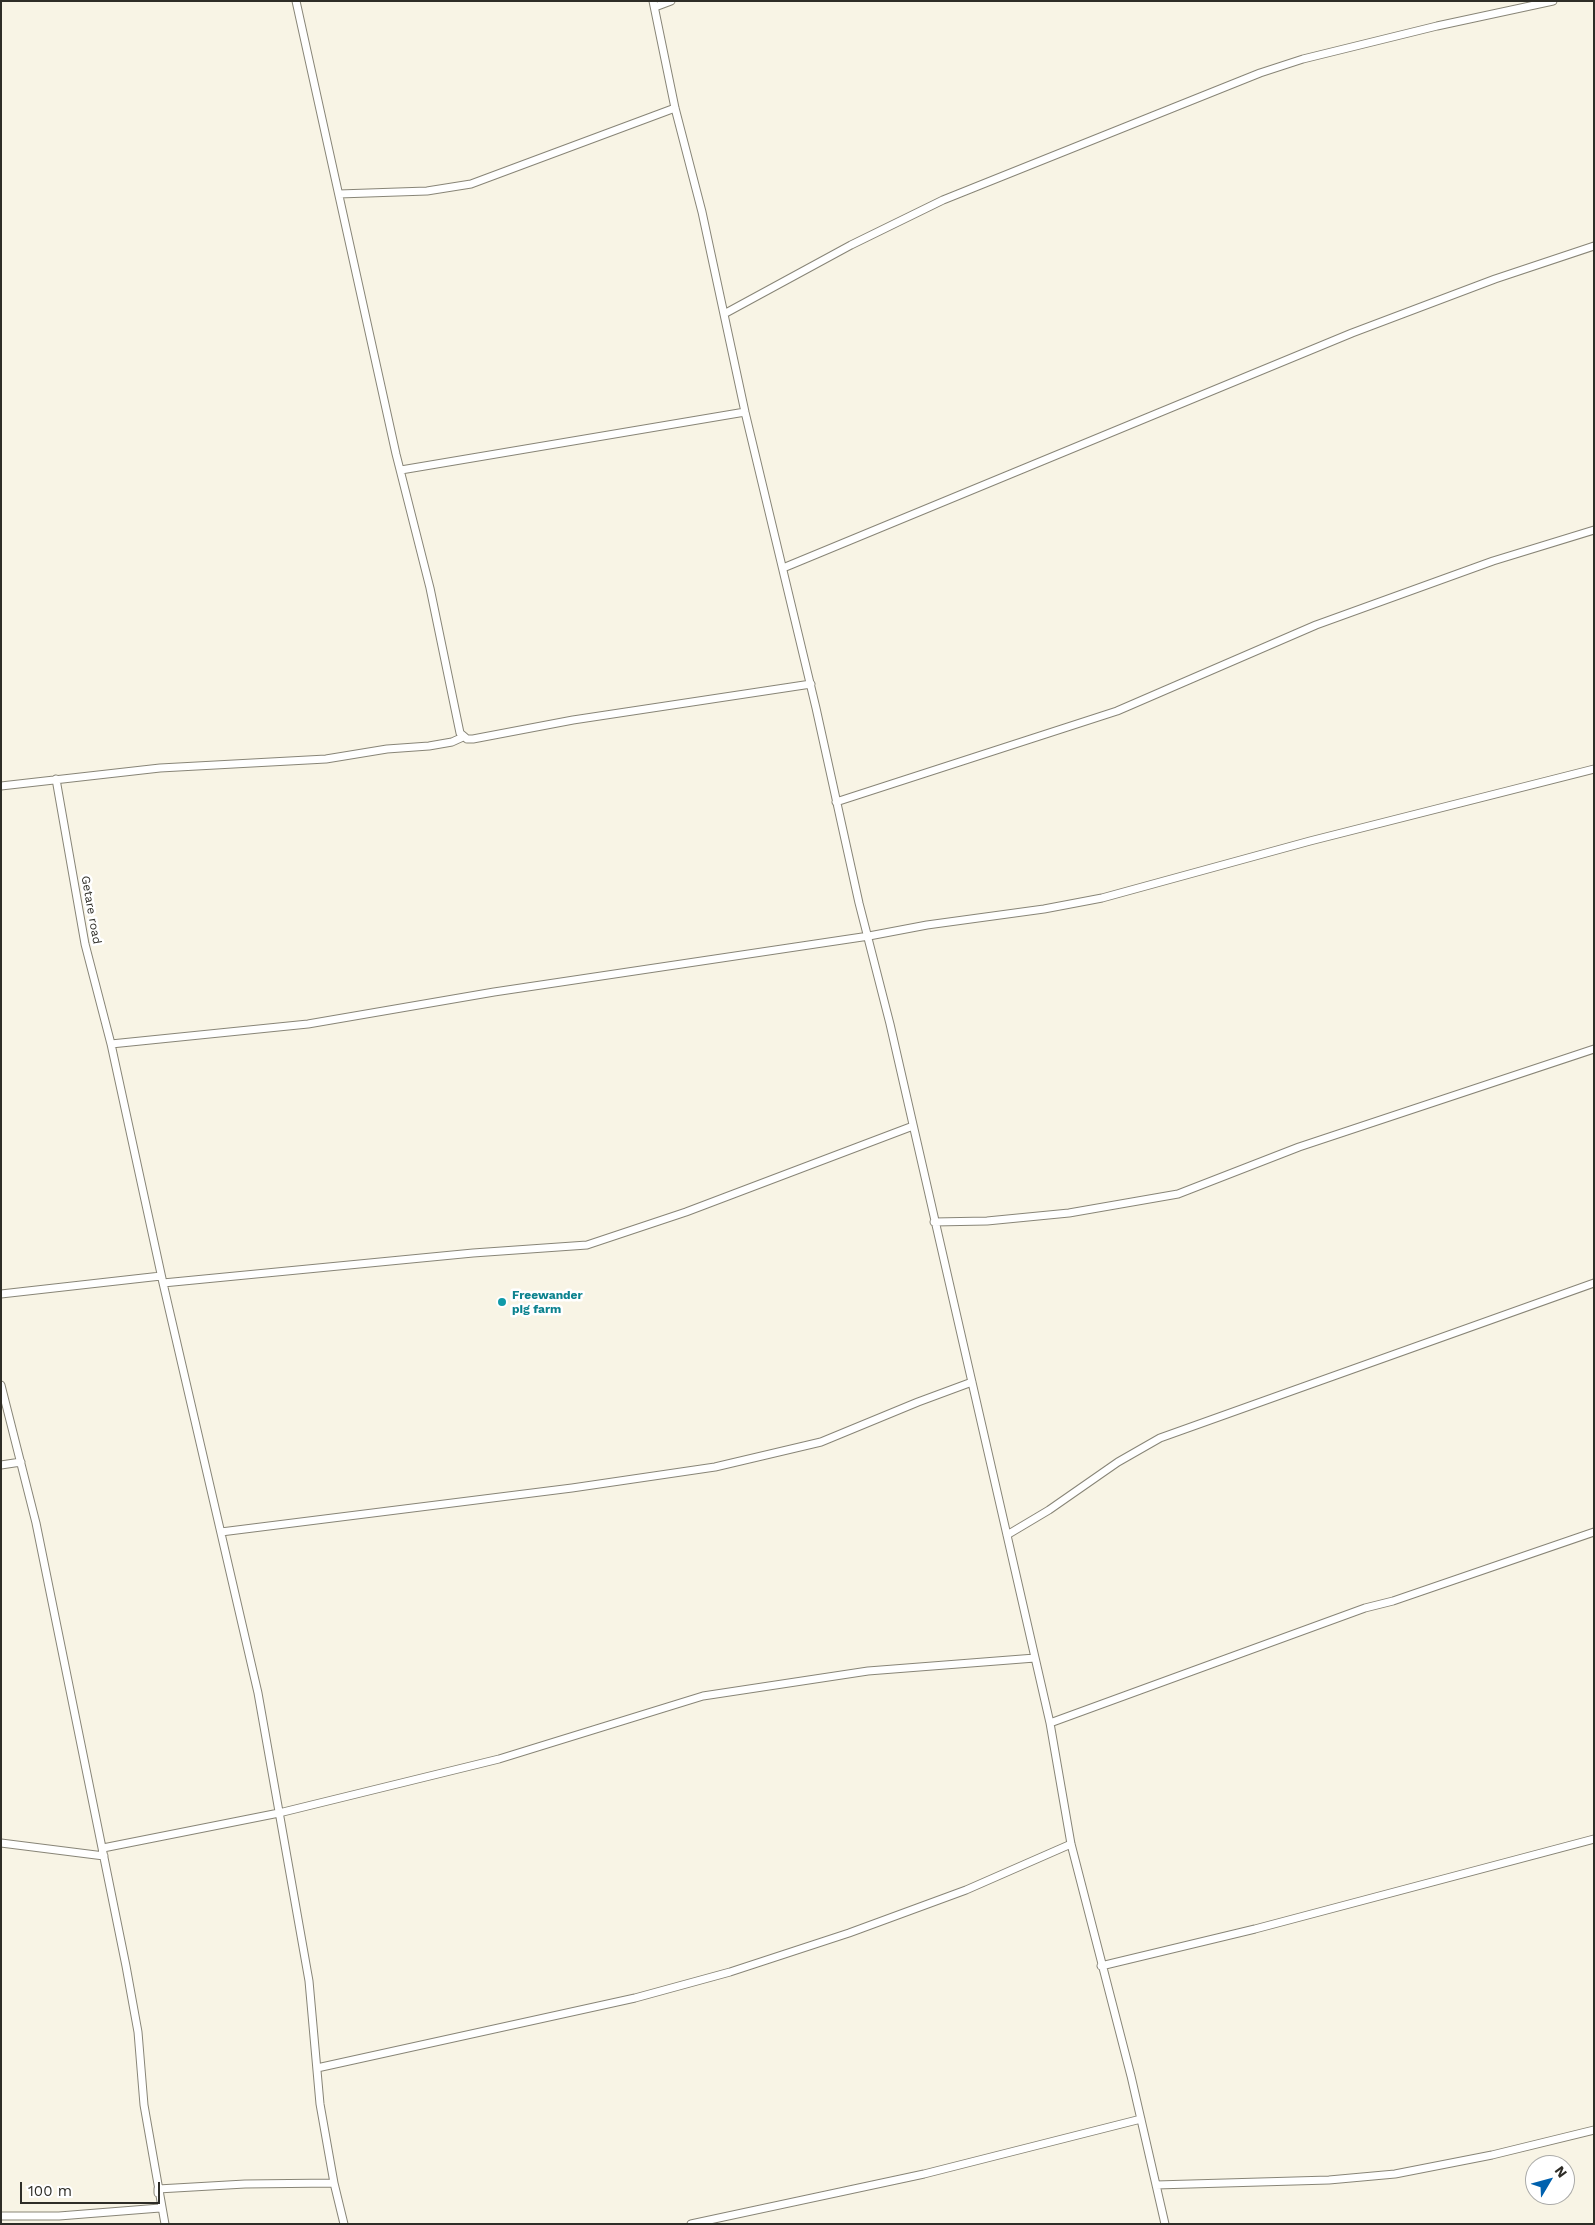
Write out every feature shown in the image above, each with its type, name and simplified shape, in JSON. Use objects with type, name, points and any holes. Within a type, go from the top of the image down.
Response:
[{"type":"street","points":[[296,1],[401,470],[430,588],[457,728],[463,737]]},
{"type":"street","points":[[671,1],[654,4],[675,108],[702,212],[745,412],[811,684],[836,802],[914,1126],[934,1222],[1050,1723],[1071,1844],[1089,1906],[1101,1966],[1141,2119],[1165,2224]]},
{"type":"street","points":[[724,314],[851,245],[943,200],[1253,75],[1303,59],[1437,26],[1553,1]]},
{"type":"street","points":[[339,194],[427,191],[470,184],[675,108]]},
{"type":"street","points":[[783,568],[1352,333],[1512,273],[1594,246]]},
{"type":"street","points":[[401,470],[745,412]]},
{"type":"street","points":[[836,802],[1117,711],[1316,625],[1493,561],[1594,530]]},
{"type":"street","points":[[1,786],[160,768],[326,759],[387,749],[429,746],[452,742],[463,737],[481,737],[573,720],[811,684]]},
{"type":"street","points":[[111,1044],[308,1024],[494,992],[869,936],[927,925],[1044,909],[1102,898],[1310,841],[1594,769]]},
{"type":"street","name":"Getare road","points":[[56,779],[85,944],[111,1044],[162,1279],[258,1693],[309,1981],[320,2104],[343,2224]]},
{"type":"street","points":[[934,1222],[987,1221],[1069,1213],[1178,1194],[1299,1147],[1594,1049]]},
{"type":"street","points":[[1,1294],[162,1279],[587,1245],[686,1212],[914,1126]]},
{"type":"street","points":[[1007,1535],[1049,1510],[1118,1462],[1160,1438],[1594,1283]]},
{"type":"street","points":[[220,1532],[572,1488],[715,1467],[821,1442],[972,1382]]},
{"type":"street","points":[[1,1384],[51,1594],[103,1848],[138,2032],[144,2105],[164,2224]]},
{"type":"street","points":[[1,1465],[21,1462]]},
{"type":"street","points":[[1050,1723],[1356,1611],[1594,1532]]},
{"type":"street","points":[[103,1848],[279,1813],[499,1759],[703,1696],[868,1671],[1035,1658]]},
{"type":"street","points":[[1101,1966],[1255,1928],[1594,1839]]},
{"type":"street","points":[[1,1843],[104,1856]]},
{"type":"street","points":[[317,2068],[635,1998],[730,1972],[820,1943],[966,1890],[1071,1844]]},
{"type":"street","points":[[692,2224],[924,2174],[1141,2119]]},
{"type":"street","points":[[1156,2184],[1329,2180],[1395,2174],[1492,2155],[1594,2130]]},
{"type":"street","points":[[158,2189],[334,2183]]},
{"type":"street","points":[[158,2189],[164,2224]]},
{"type":"street","points":[[1,2216],[59,2216],[160,2208]]},
{"type":"place","name":"Freewander pig farm","points":[[502,1302]]}]
